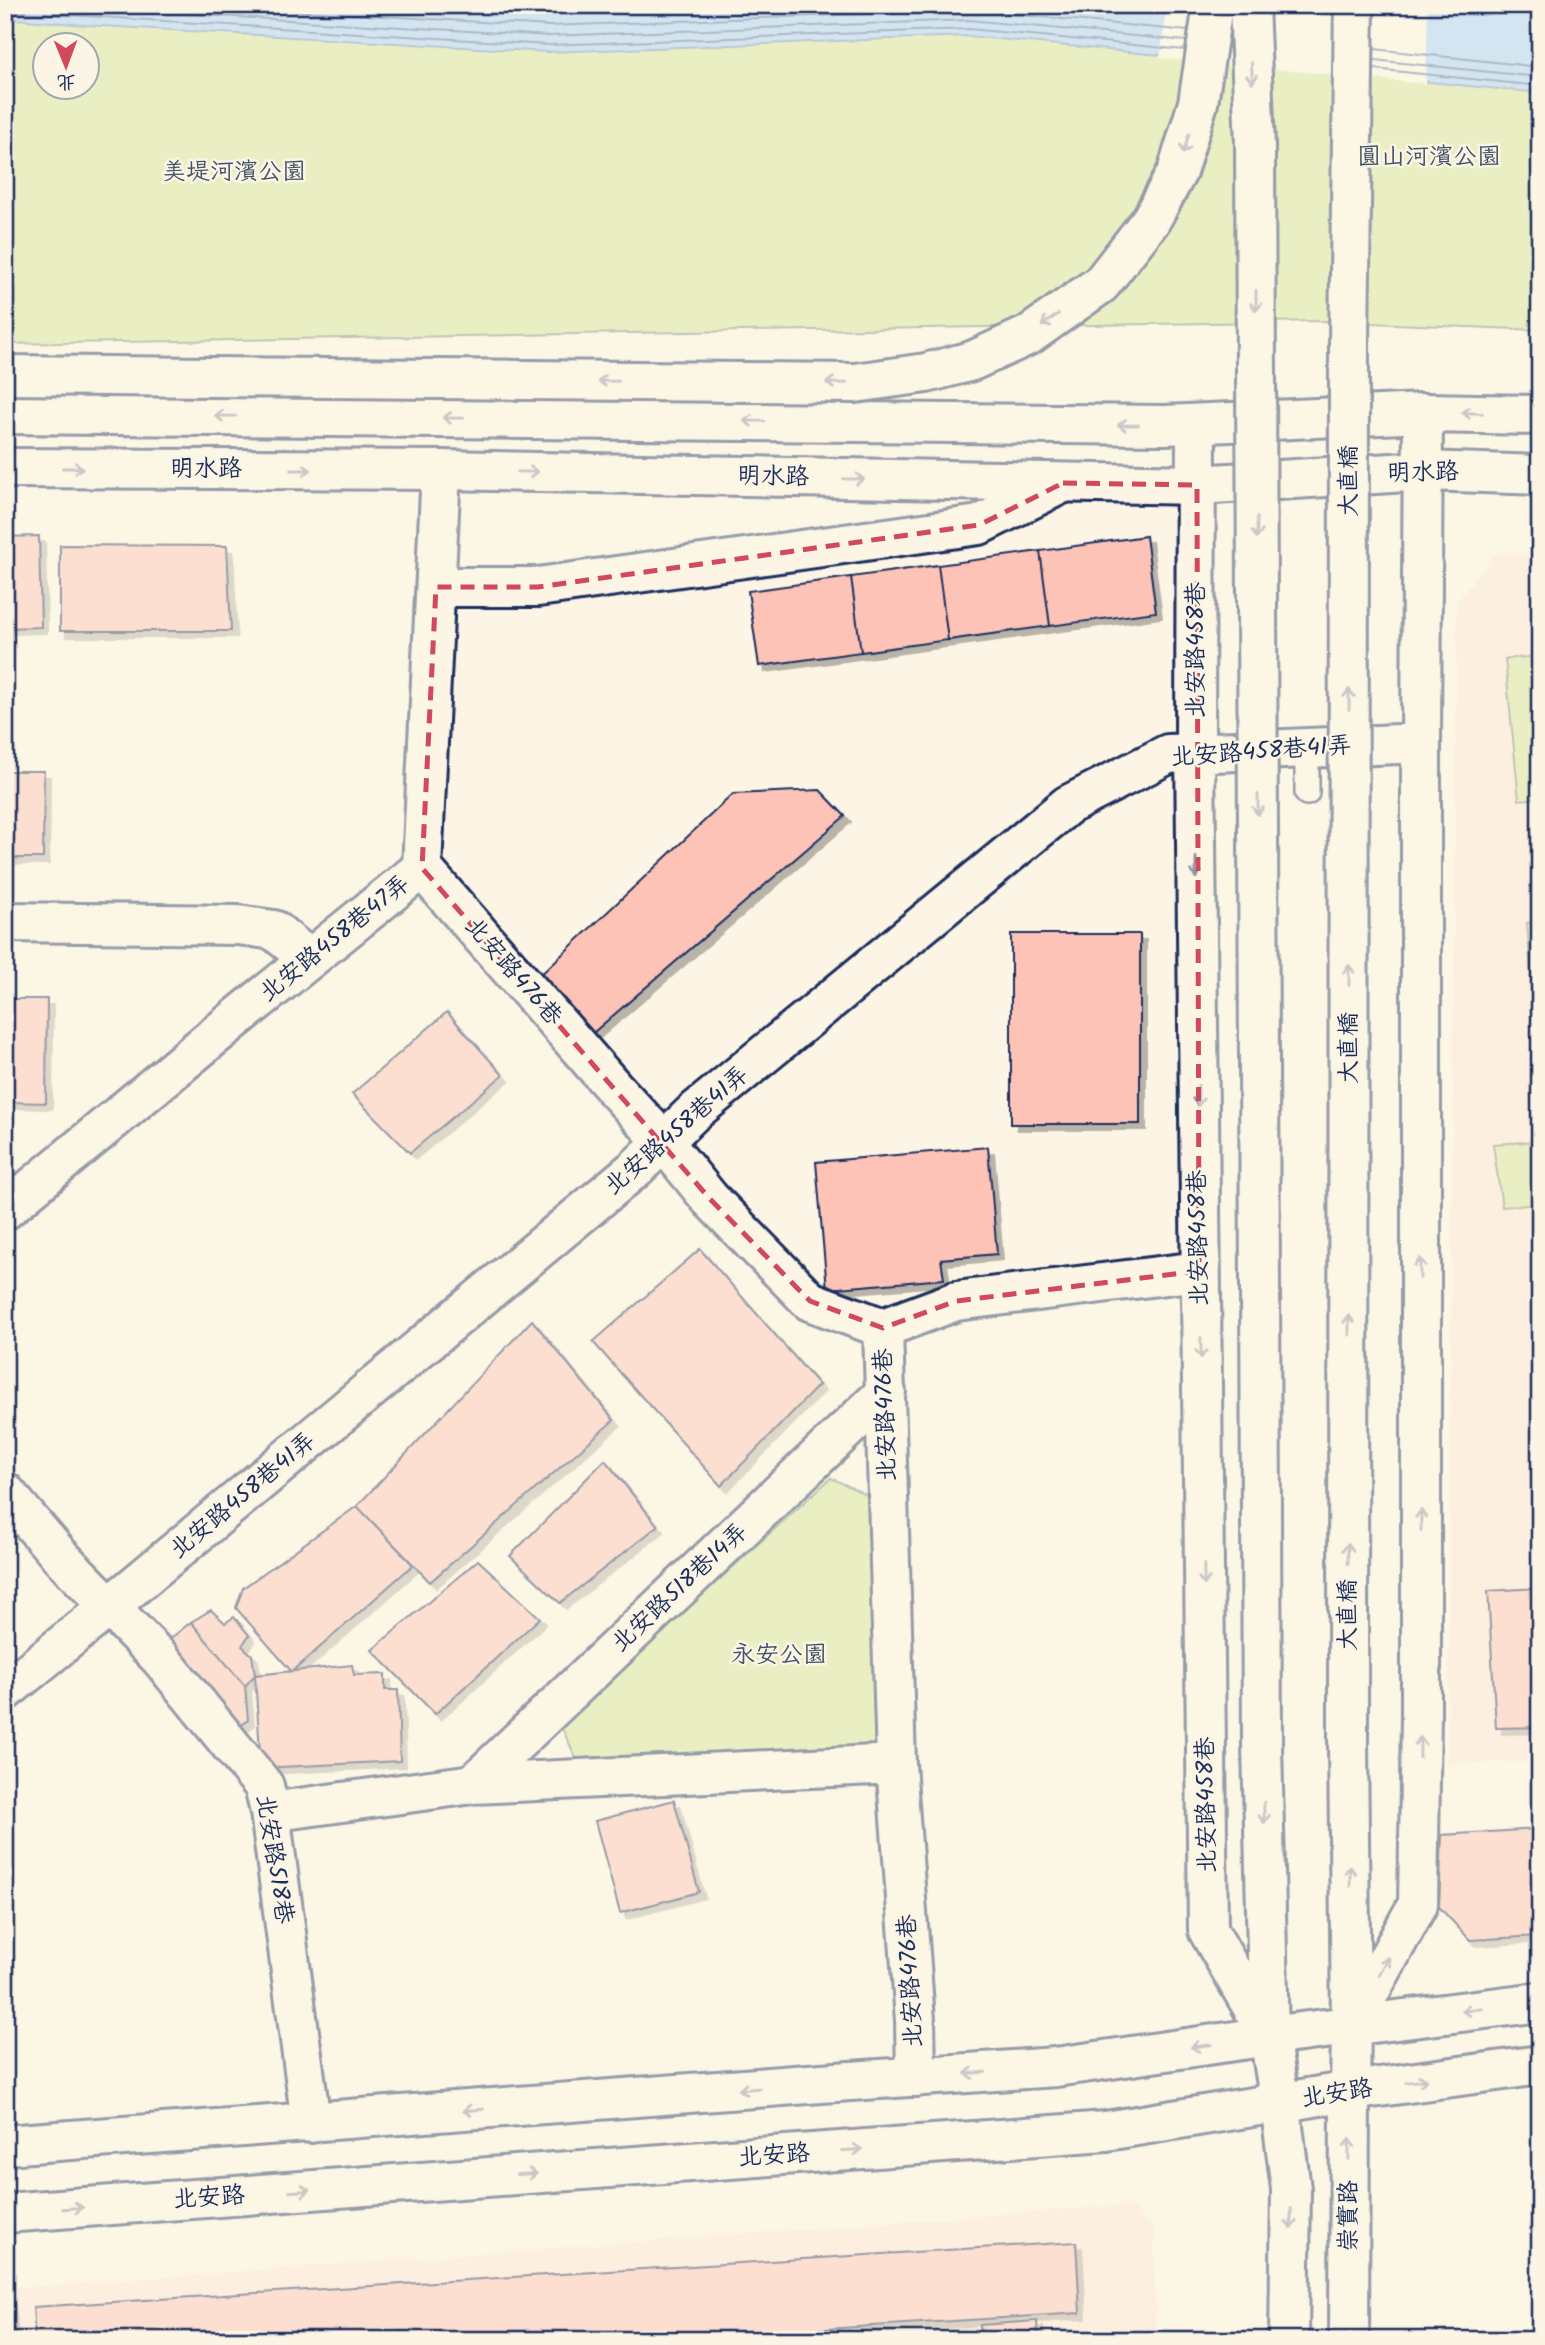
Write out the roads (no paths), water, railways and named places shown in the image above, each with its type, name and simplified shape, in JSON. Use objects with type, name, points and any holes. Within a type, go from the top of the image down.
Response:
[{"type":"main road","points":[[5,375],[855,383],[926,373],[972,361],[1030,335],[1101,285],[1151,220],[1177,172],[1195,114],[1213,5]]},
{"type":"main road","points":[[1249,5],[1255,158],[1262,1745],[1269,2036],[1291,2189],[1289,2340]]},
{"type":"main road","name":"大直橋","points":[[1350,2091],[1349,340],[1354,5]]},
{"type":"main road","points":[[5,414],[1196,424],[1423,412],[1540,415]]},
{"type":"main road","points":[[1351,2026],[1418,1904],[1421,1716],[1423,412]]},
{"type":"main road","name":"北安路458巷","points":[[1196,424],[1195,751],[1199,1271],[1208,1930],[1269,2036]]},
{"type":"main road","name":"明水路","points":[[5,468],[441,470],[1197,485],[1424,471],[1540,475]]},
{"type":"main road","name":"北安路458巷47弄","points":[[5,1210],[422,868],[441,470]]},
{"type":"main road","points":[[436,587],[538,587],[979,525],[1063,483]]},
{"type":"main road","name":"北安路458巷41弄","points":[[5,1691],[636,1168],[694,1113],[1068,805],[1168,754],[1421,743]]},
{"type":"main road","name":"北安路476巷","points":[[422,868],[663,1141],[710,1199],[810,1301],[883,1328],[896,1764],[915,2020],[916,2077]]},
{"type":"main road","points":[[5,922],[238,925],[274,930],[309,960]]},
{"type":"main road","points":[[883,1328],[956,1301],[1199,1271]]},
{"type":"main road","name":"北安路518巷14弄","points":[[473,1784],[887,1392]]},
{"type":"main road","name":"北安路518巷","points":[[5,1492],[60,1556],[160,1658],[264,1786],[270,1811],[312,2123]]},
{"type":"main road","points":[[270,1811],[473,1784],[896,1764]]},
{"type":"main road","points":[[5,2145],[1056,2067],[1269,2036],[1540,2002]]},
{"type":"main road","name":"北安路","points":[[5,2213],[1106,2132],[1350,2091],[1540,2065]]},
{"type":"main road","name":"崇實路","points":[[1349,2340],[1350,2091]]},
{"type":"lane","points":[[1307,747],[1307,793]]},
{"type":"water","points":[[5,5],[1540,5],[1540,93],[969,36],[549,52],[85,25],[5,18]]},
{"type":"park label","name":"圓山河濱公園","points":[[1429,157]]},
{"type":"park label","name":"美堤河濱公園","points":[[234,172]]},
{"type":"park label","name":"永安公園","points":[[779,1655]]}]
